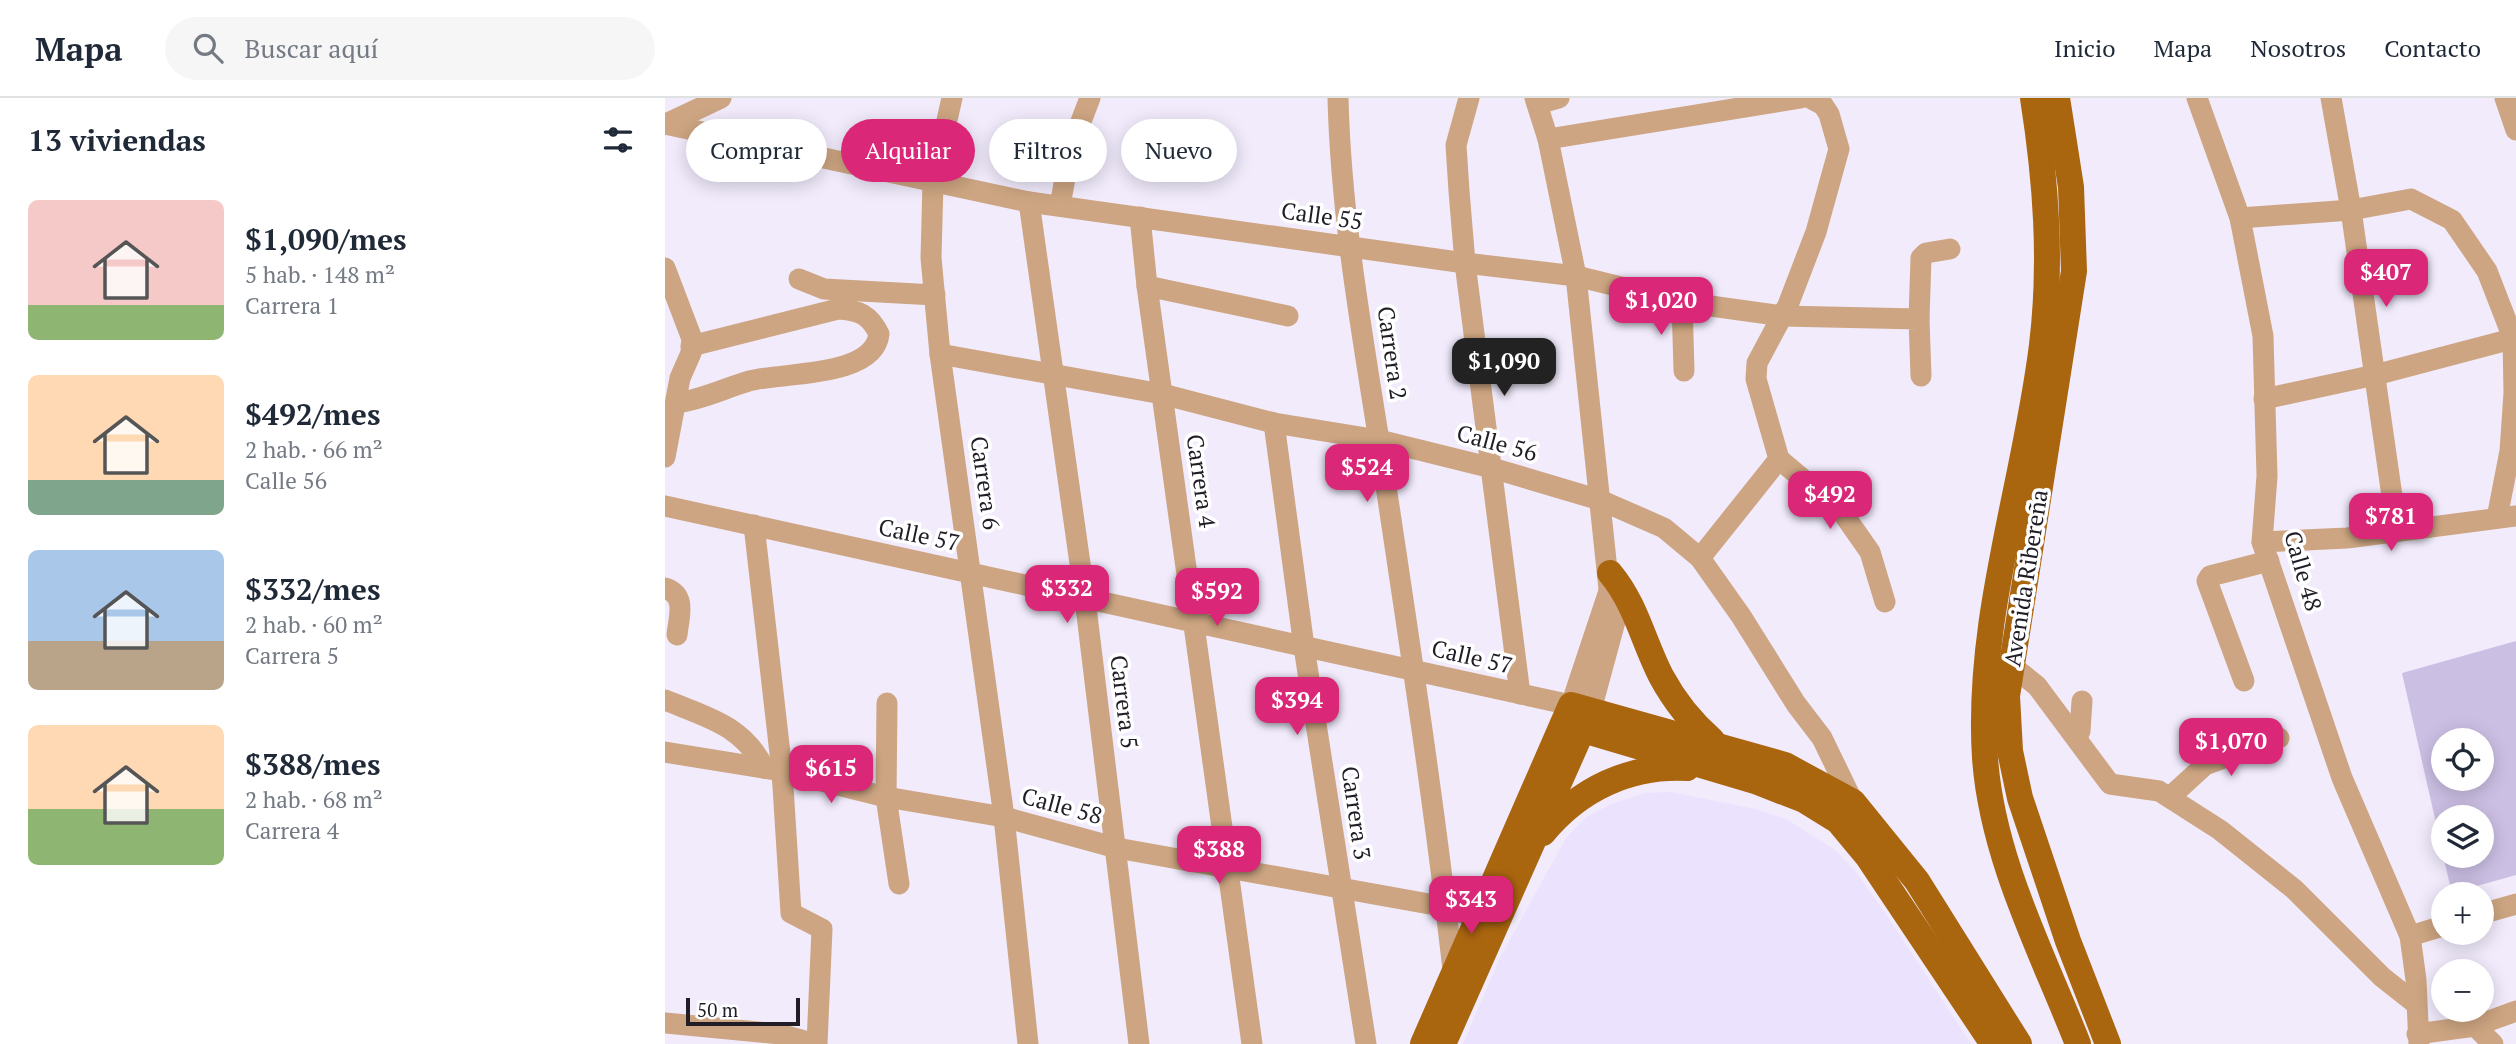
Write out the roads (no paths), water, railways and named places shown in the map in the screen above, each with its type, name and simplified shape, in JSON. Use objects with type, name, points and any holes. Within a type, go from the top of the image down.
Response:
[{"type":"main road","name":"Avenida Ribereña","points":[[2033,98],[2045,181],[2049,251],[2042,346],[1987,651],[1985,760],[1992,811],[2019,899],[2078,1044]]},
{"type":"main road","name":"Avenida Ribereña","points":[[2057,98],[2071,187],[2074,271],[2007,696],[2010,751],[2020,797],[2068,941],[2108,1044]]},
{"type":"main road","points":[[1609,582],[1622,588],[1644,629],[1660,674],[1683,713],[1719,759]]},
{"type":"main road","points":[[1577,717],[1719,759],[1804,800],[1838,821],[1868,857],[1993,1044]]},
{"type":"main road","points":[[1522,863],[1577,717]]},
{"type":"main road","points":[[1443,1044],[1486,920],[1577,717]]},
{"type":"main road","points":[[1423,1044],[1453,970],[1551,823],[1599,786],[1646,770],[1719,759],[1785,765],[1853,802],[1917,881],[2019,1044]]},
{"type":"street","points":[[665,124],[721,98]]},
{"type":"street","name":"Carrera 6","points":[[947,119],[952,98]]},
{"type":"street","points":[[1060,206],[1070,150],[1082,110],[1090,98]]},
{"type":"street","name":"Carrera 2","points":[[1338,98],[1339,155],[1350,246],[1414,671],[1453,970]]},
{"type":"street","points":[[1469,98],[1456,145],[1465,263],[1520,694]]},
{"type":"street","points":[[1559,98],[1536,101],[1548,139],[1576,276],[1609,582],[1617,614],[1577,717]]},
{"type":"street","points":[[1548,139],[1801,98]]},
{"type":"street","points":[[1809,98],[1823,105],[1829,114],[1839,149],[1815,232],[1782,316],[1757,363],[1756,379],[1779,459],[1842,512],[1870,552],[1885,602]]},
{"type":"street","name":"Calle 48","points":[[2197,98],[2239,218],[2263,336],[2266,552],[2342,778],[2410,936],[2416,979],[2418,1039]]},
{"type":"street","points":[[2331,98],[2351,210],[2397,531]]},
{"type":"street","points":[[2505,98],[2516,130]]},
{"type":"street","name":"Calle 55","points":[[665,124],[841,162]]},
{"type":"street","name":"Calle 55","points":[[933,182],[1029,202],[1576,276],[1682,302],[1782,316],[1919,319]]},
{"type":"street","name":"Carrera 6","points":[[933,182],[931,258],[940,354],[1004,817],[1028,1044]]},
{"type":"street","points":[[2239,218],[2351,210],[2411,200],[2452,220],[2487,271],[2515,338],[2506,517],[2347,538],[2266,552],[2210,576],[2207,581],[2244,681]]},
{"type":"street","name":"Carrera 5","points":[[1029,202],[1051,375],[1085,599],[1139,1044]]},
{"type":"street","name":"Carrera 4","points":[[1140,217],[1147,286],[1230,867],[1252,1044]]},
{"type":"street","points":[[1921,376],[1921,258],[1926,253],[1950,249]]},
{"type":"street","points":[[665,268],[692,339],[680,378],[667,435],[665,457]]},
{"type":"street","points":[[799,279],[824,289],[935,295]]},
{"type":"street","points":[[1147,286],[1288,316]]},
{"type":"street","points":[[1682,302],[1684,371]]},
{"type":"street","points":[[676,403],[752,380],[825,371],[865,358],[875,348],[879,334],[865,315],[854,309],[838,309],[691,346]]},
{"type":"street","points":[[2264,399],[2375,375],[2515,338]]},
{"type":"street","name":"Calle 56","points":[[940,354],[1162,394],[1274,423],[1379,440],[1492,468],[1600,500],[1664,528],[1700,558],[1741,615],[1796,704],[1822,738],[1853,802]]},
{"type":"street","name":"Carrera 3","points":[[1274,423],[1304,647],[1366,1044]]},
{"type":"street","points":[[1700,558],[1779,459]]},
{"type":"street","name":"Calle 57","points":[[665,506],[1520,694],[1577,717]]},
{"type":"street","points":[[665,1023],[780,1034],[817,1044],[822,929],[791,914],[773,770],[754,525]]},
{"type":"street","points":[[665,588],[677,593],[680,599],[677,635]]},
{"type":"street","points":[[2011,666],[2037,686],[2077,737],[2089,760],[2110,784],[2159,791],[2220,830],[2294,889],[2382,977],[2416,1003]]},
{"type":"street","points":[[665,700],[733,728],[773,770]]},
{"type":"street","points":[[2077,737],[2081,701]]},
{"type":"street","points":[[887,703],[886,797],[899,884]]},
{"type":"street","points":[[2170,797],[2205,765],[2279,738]]},
{"type":"street","name":"Calle 58","points":[[665,752],[773,770],[886,797],[1004,817],[1117,848],[1446,907],[1486,920]]},
{"type":"street","points":[[2494,910],[2516,904]]},
{"type":"street","points":[[2410,936],[2431,930]]},
{"type":"street","points":[[2418,1039],[2475,1026],[2516,1011]]},
{"type":"street","points":[[2475,1026],[2493,1044]]}]
